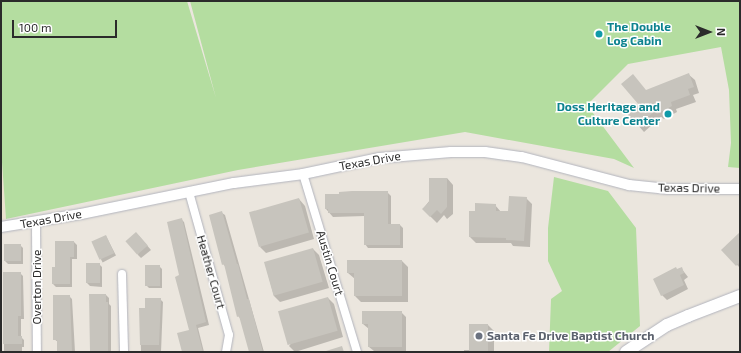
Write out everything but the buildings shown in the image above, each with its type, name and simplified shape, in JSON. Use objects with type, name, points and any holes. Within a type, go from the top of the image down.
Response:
[{"type":"main road","points":[[626,352],[654,333],[688,316],[740,296]]},
{"type":"street","name":"Texas Drive","points":[[1,227],[36,222],[234,183],[303,174],[400,156],[451,152],[485,152],[522,157],[629,186],[668,189],[740,189]]},
{"type":"street","name":"Austin Court","points":[[303,174],[357,352]]},
{"type":"street","name":"Heather Court","points":[[189,192],[229,335],[226,352]]},
{"type":"street","name":"Overton Drive","points":[[36,222],[37,352]]},
{"type":"street","points":[[122,274],[124,352]]},
{"type":"shaded area","points":[[1,148],[6,219],[1,220]]},
{"type":"green space","points":[[1,1],[187,1],[216,98],[190,1],[740,1],[740,168],[728,167],[731,143],[729,90],[721,47],[628,64],[587,105],[634,168],[614,159],[465,132],[238,170],[6,219],[1,148]]},
{"type":"green space","points":[[554,177],[608,191],[636,228],[640,326],[608,352],[549,352],[551,299],[562,291],[548,261],[548,228]]},
{"type":"place","name":"The Double Log Cabin","points":[[599,34]]},
{"type":"place","name":"Doss Heritage and Culture Center","points":[[668,114]]},
{"type":"place","name":"Santa Fe Drive Baptist Church","points":[[479,336]]}]
